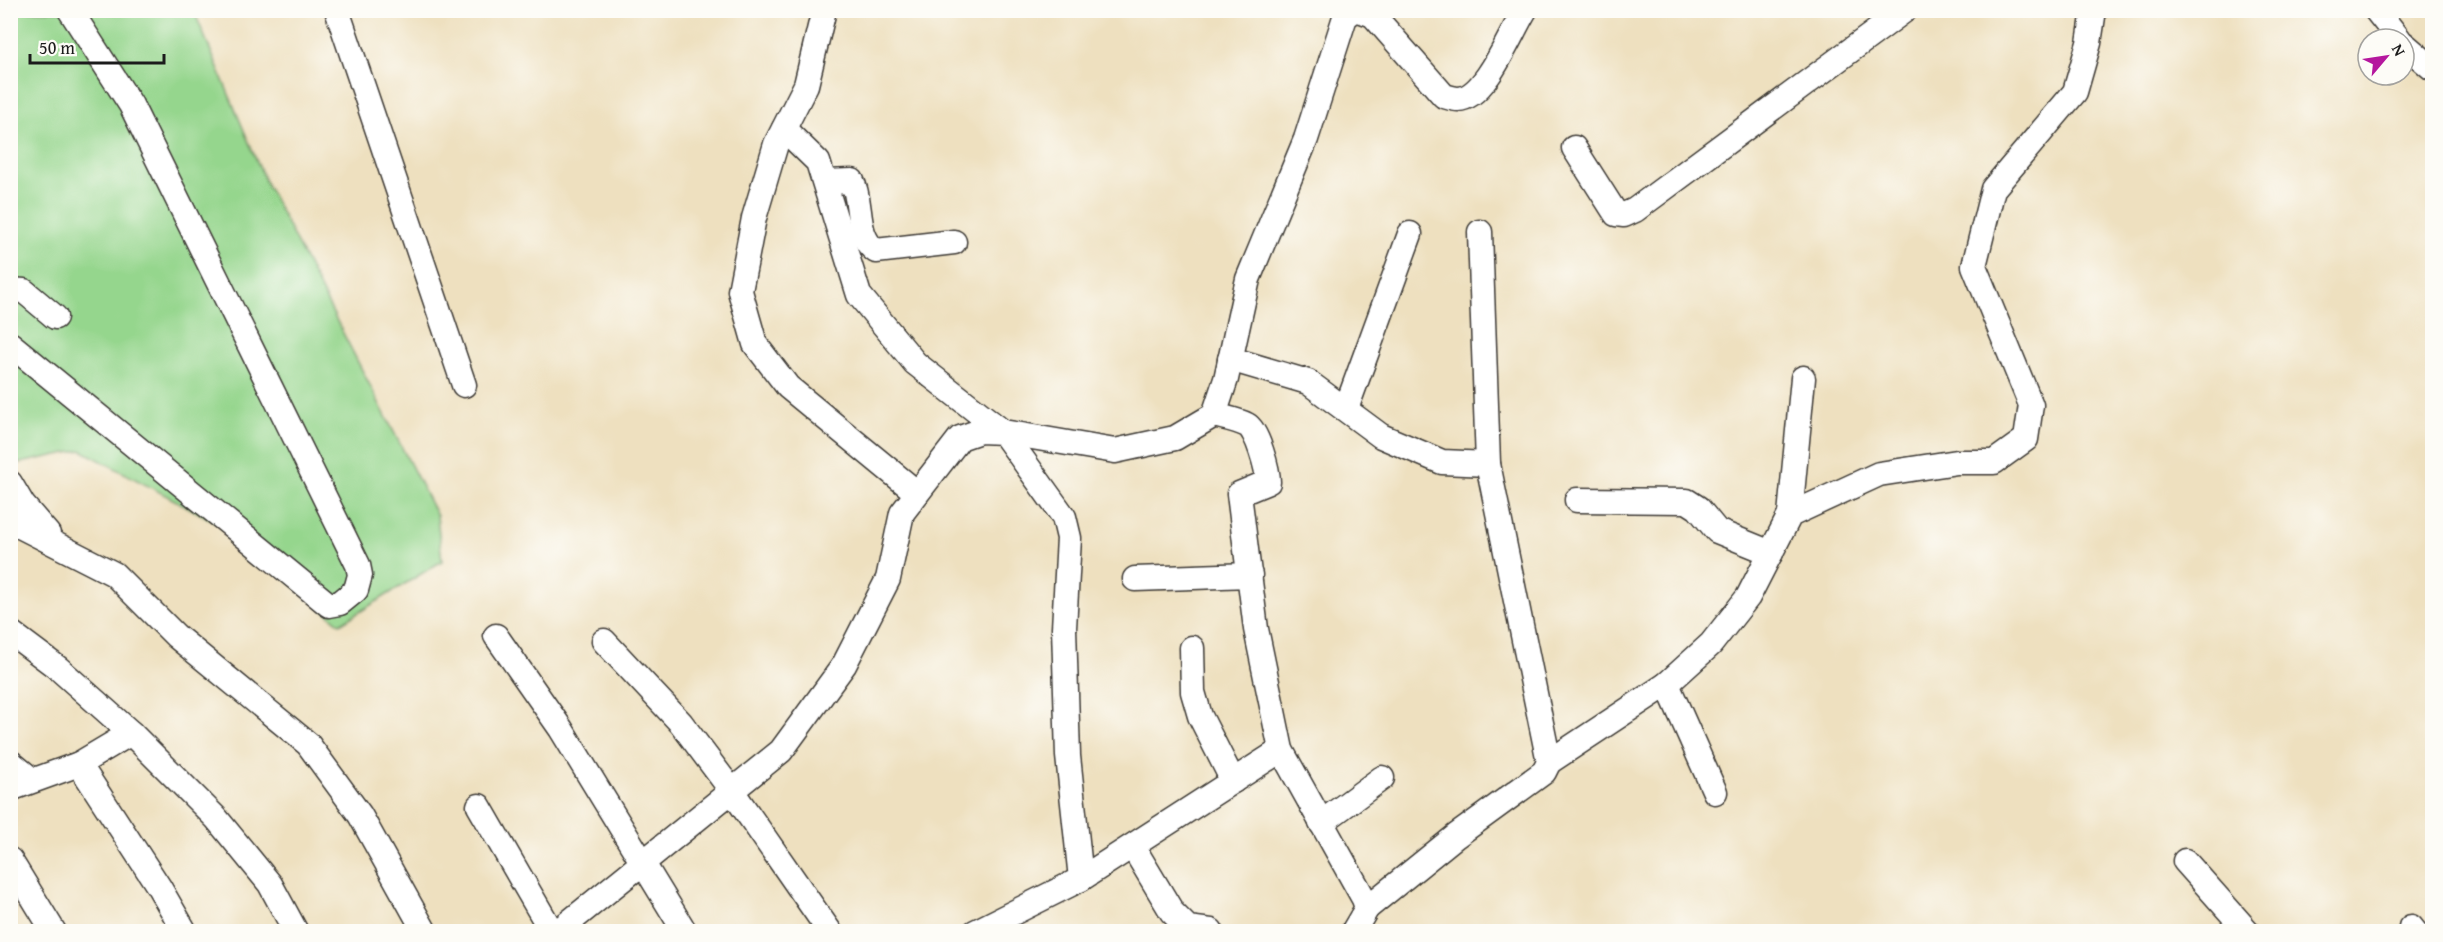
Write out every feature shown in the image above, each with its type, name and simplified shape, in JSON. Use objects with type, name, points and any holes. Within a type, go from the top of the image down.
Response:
[{"type":"street","points":[[10,344],[329,605],[340,603],[356,590],[360,575],[358,565],[131,105],[70,10]]},
{"type":"street","points":[[337,10],[464,385]]},
{"type":"street","points":[[824,10],[806,85],[776,144],[754,218],[740,291],[755,344],[788,387],[917,493]]},
{"type":"street","points":[[557,932],[781,751],[844,665],[888,579],[902,513],[960,438],[980,430],[1004,432],[1115,452],[1175,438],[1214,415],[1230,359],[1248,279],[1306,139],[1345,17],[1354,10]]},
{"type":"street","points":[[1359,10],[1373,15],[1444,96],[1459,99],[1477,90],[1491,73],[1525,10]]},
{"type":"street","points":[[1574,148],[1616,214],[1624,215],[1635,210],[1905,10]]},
{"type":"street","points":[[1790,515],[1879,474],[1957,462],[1994,462],[2026,439],[2031,405],[1974,266],[1992,189],[2075,92],[2089,43],[2094,10]]},
{"type":"street","points":[[2376,10],[2389,27]]},
{"type":"street","points":[[2416,54],[2433,68]]},
{"type":"street","points":[[784,129],[818,162],[859,295],[915,363],[1004,432],[1064,517],[1069,538],[1064,628],[1068,745],[1081,879]]},
{"type":"street","points":[[825,182],[852,181],[857,189],[864,236],[876,251],[954,242]]},
{"type":"street","points":[[1480,232],[1488,464],[1549,762]]},
{"type":"street","points":[[1346,409],[1410,234]]},
{"type":"street","points":[[10,290],[24,291],[55,317]]},
{"type":"street","points":[[1230,359],[1308,382],[1381,436],[1442,462],[1488,464]]},
{"type":"street","points":[[1353,932],[1367,908],[1456,836],[1544,772],[1549,762],[1667,684],[1711,644],[1748,597],[1790,515],[1803,378]]},
{"type":"street","points":[[1214,415],[1248,425],[1254,433],[1268,473],[1268,482],[1239,494],[1256,629],[1281,750],[1367,908]]},
{"type":"street","points":[[10,483],[23,505],[54,542]]},
{"type":"street","points":[[1577,500],[1688,501],[1698,508],[1717,531],[1771,553]]},
{"type":"street","points":[[10,521],[114,574],[176,636],[308,744],[360,815],[425,932]]},
{"type":"street","points":[[1135,579],[1250,575]]},
{"type":"street","points":[[10,632],[58,668],[131,733],[216,818],[270,884],[296,932]]},
{"type":"street","points":[[496,636],[561,729],[684,932]]},
{"type":"street","points":[[604,640],[681,723],[732,791],[830,932]]},
{"type":"street","points":[[1192,648],[1193,692],[1200,716],[1233,781]]},
{"type":"street","points":[[1667,684],[1715,792]]},
{"type":"street","points":[[10,762],[21,784],[79,764],[131,733]]},
{"type":"street","points":[[975,932],[1081,879],[1281,750]]},
{"type":"street","points":[[79,764],[159,887],[185,932]]},
{"type":"street","points":[[1321,823],[1382,778]]},
{"type":"street","points":[[479,806],[552,932]]},
{"type":"street","points":[[1133,847],[1172,912],[1188,928],[1211,931]]},
{"type":"street","points":[[10,860],[54,932]]},
{"type":"street","points":[[2185,861],[2248,932]]},
{"type":"green space","points":[[11,11],[194,11],[266,183],[437,516],[442,561],[340,624],[225,527],[81,450],[11,465]]}]
